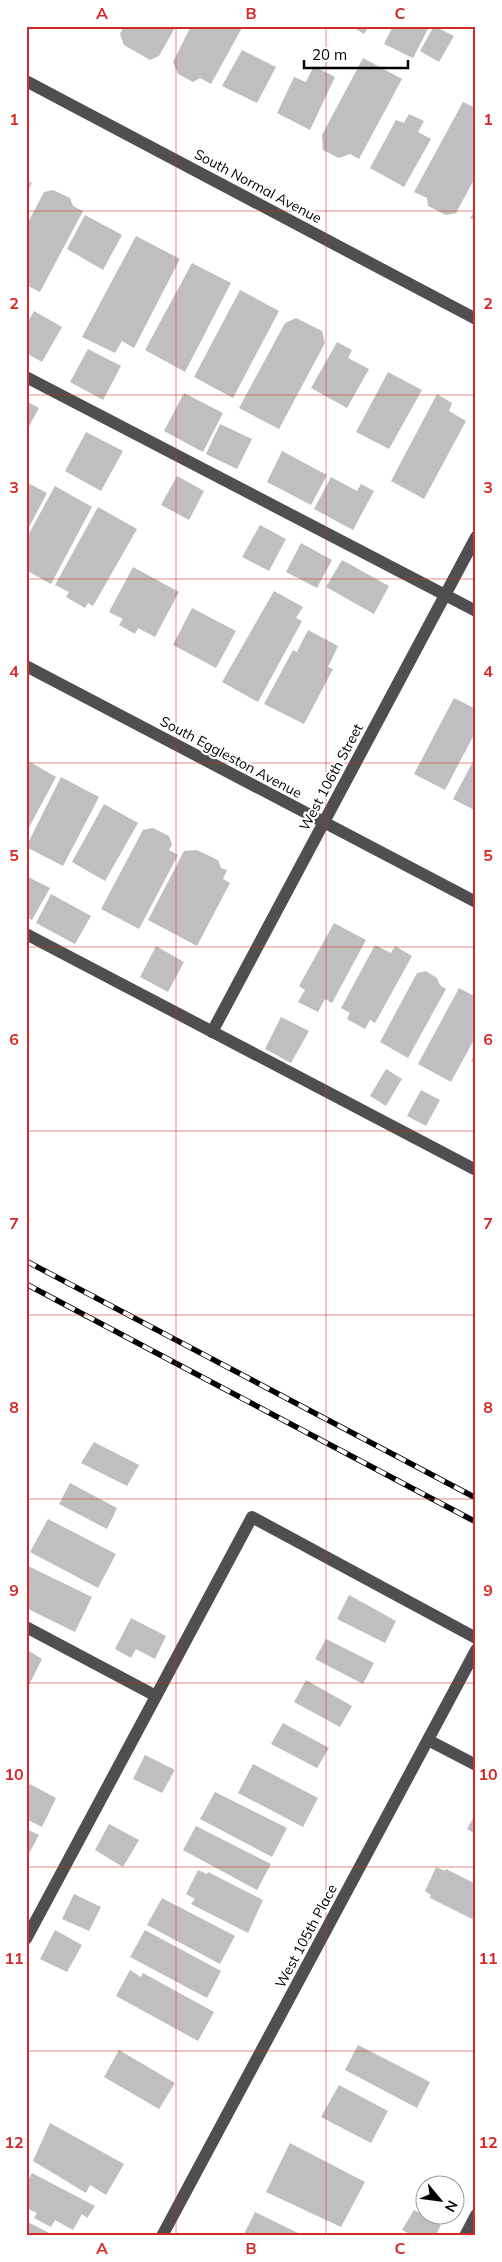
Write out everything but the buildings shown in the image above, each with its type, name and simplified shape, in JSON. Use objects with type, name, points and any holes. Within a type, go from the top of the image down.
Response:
[{"type":"street","name":"South Normal Avenue","points":[[26,81],[476,319]]},
{"type":"street","points":[[26,376],[476,611]]},
{"type":"street","name":"West 106th Street","points":[[212,1032],[476,538]]},
{"type":"street","name":"South Eggleston Avenue","points":[[26,666],[476,902]]},
{"type":"street","points":[[26,934],[476,1170]]},
{"type":"street","points":[[26,1939],[252,1517],[476,1638]]},
{"type":"street","points":[[26,1627],[156,1696]]},
{"type":"street","name":"West 105th Place","points":[[162,2236],[476,1650]]},
{"type":"street","points":[[428,1740],[476,1765]]},
{"type":"street","points":[[465,2236],[476,2215]]},
{"type":"railway","points":[[26,1261],[476,1498]]},
{"type":"railway","points":[[26,1284],[476,1522]]}]
